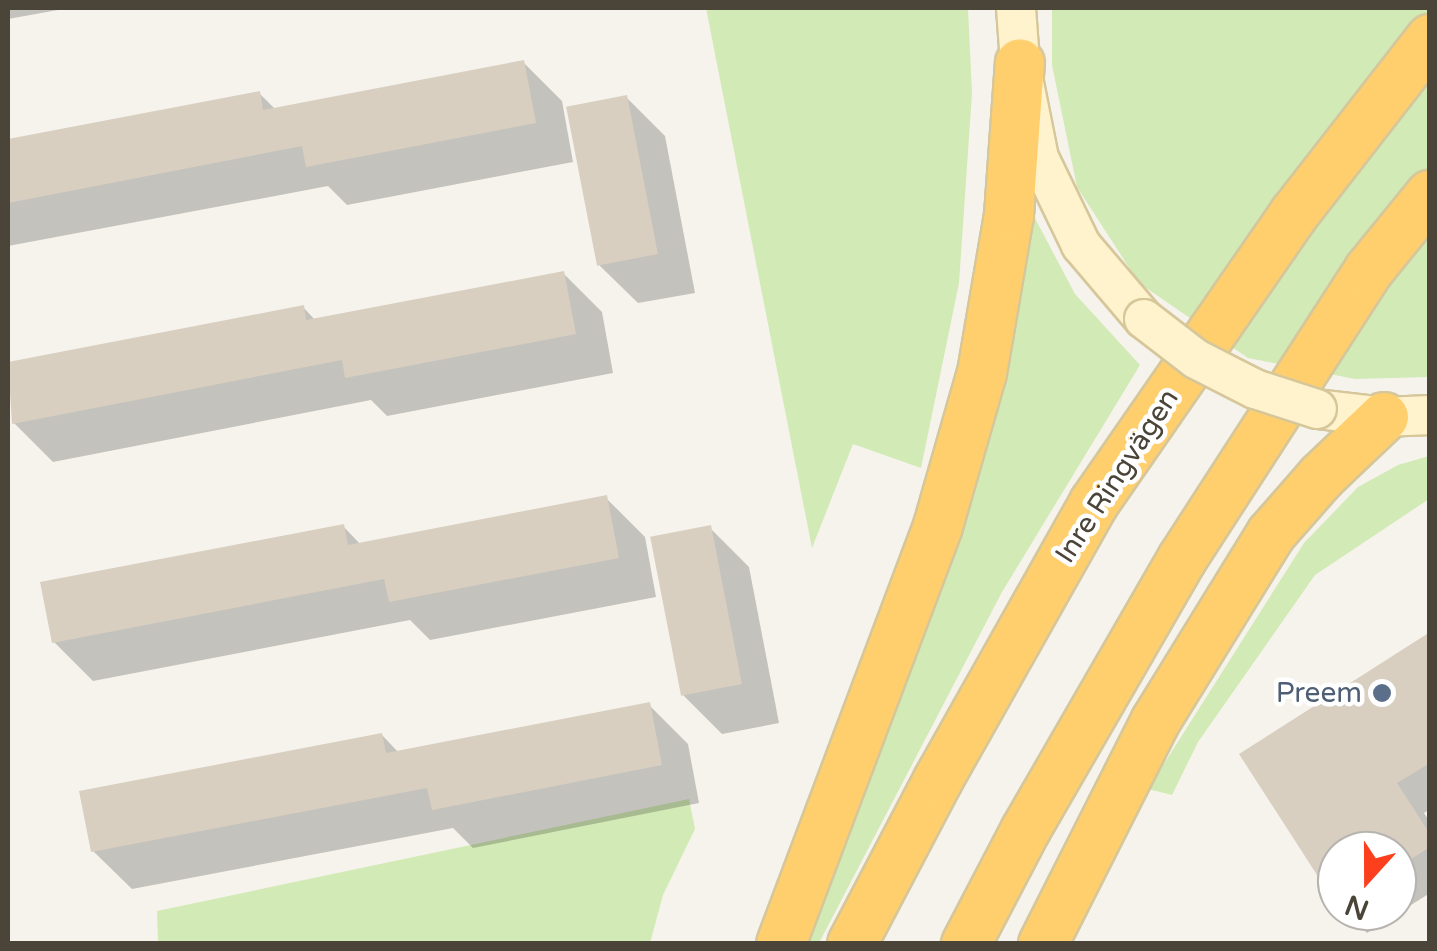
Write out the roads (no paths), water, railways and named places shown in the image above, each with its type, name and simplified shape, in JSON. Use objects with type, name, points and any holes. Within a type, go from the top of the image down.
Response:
[{"type":"highway","points":[[781,944],[926,561],[982,373],[1009,215],[1019,26]]},
{"type":"highway","name":"Inre Ringvägen","points":[[852,944],[938,780],[1094,503],[1294,214],[1430,40]]},
{"type":"highway","points":[[966,944],[1025,831],[1182,558],[1369,270],[1430,196]]},
{"type":"highway","points":[[1043,944],[1155,722],[1271,534],[1321,477],[1407,416]]},
{"type":"main road","points":[[1019,26],[1039,158],[1081,245],[1144,320],[1211,366],[1255,389],[1317,408],[1407,416]]},
{"type":"place","name":"Preem","points":[[1382,693]]}]
